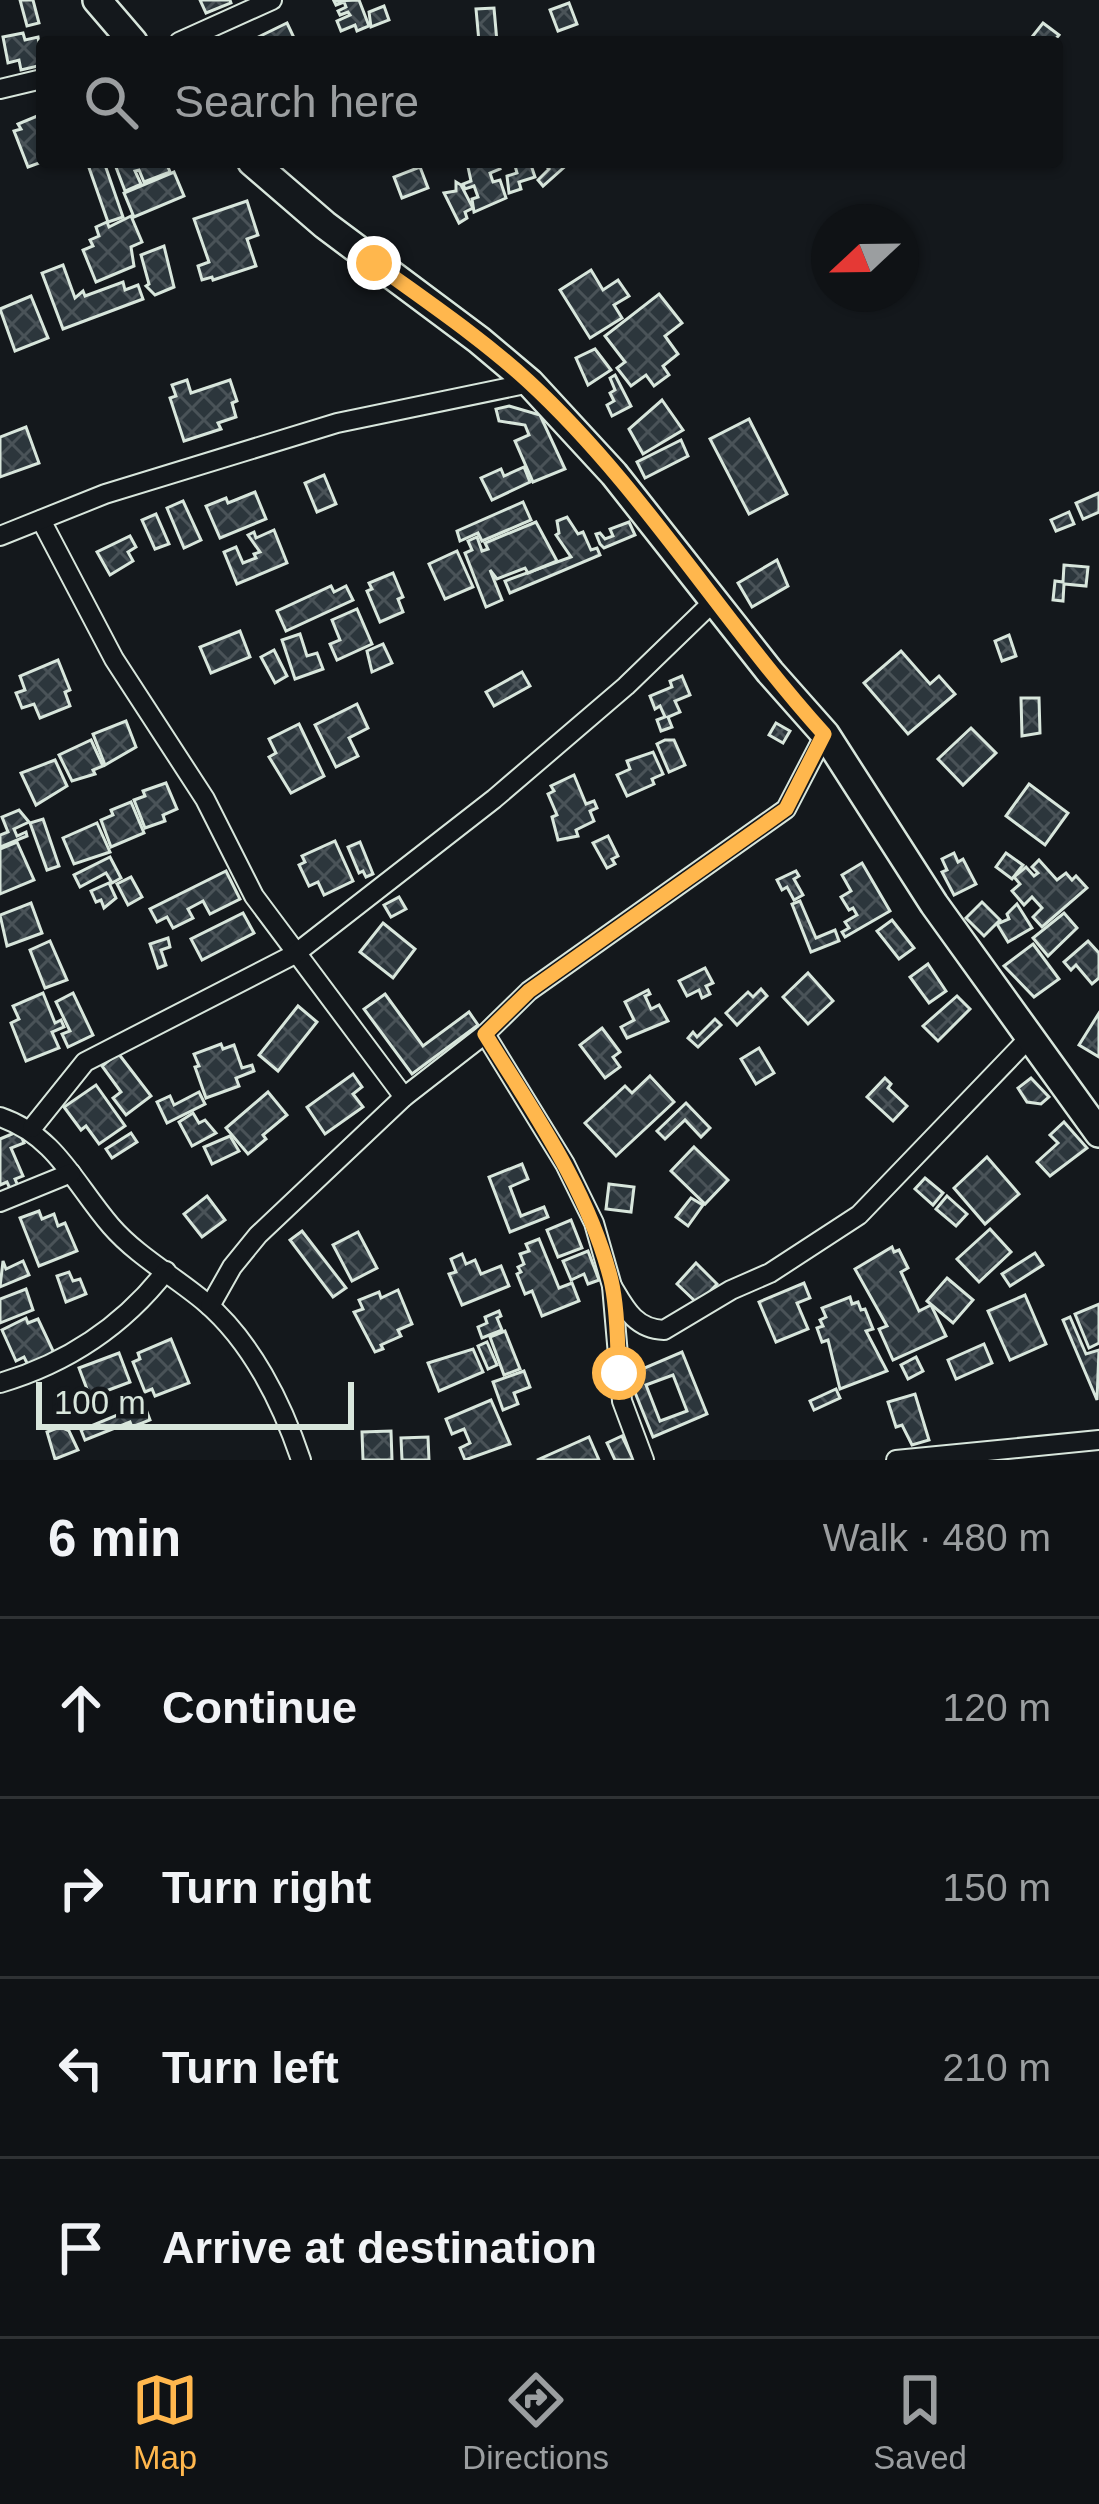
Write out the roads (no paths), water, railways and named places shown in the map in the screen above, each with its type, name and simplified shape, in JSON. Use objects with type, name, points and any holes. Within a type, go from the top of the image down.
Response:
[{"type":"street","points":[[97,0],[128,36]]},
{"type":"street","points":[[192,36],[272,0]]},
{"type":"street","points":[[0,89],[36,81]]},
{"type":"street","points":[[259,168],[325,225],[530,383],[614,474],[824,734],[934,904],[1099,1133]]},
{"type":"street","points":[[0,536],[105,494],[337,423],[530,383]]},
{"type":"street","points":[[41,520],[114,659],[205,799],[254,896],[404,1097]]},
{"type":"street","points":[[32,1128],[85,1063],[295,954],[511,785],[626,686],[715,600]]},
{"type":"street","points":[[210,1306],[257,1235],[404,1097],[485,1034],[529,991],[786,809],[824,734]]},
{"type":"street","points":[[485,1034],[565,1164],[594,1223],[612,1286],[622,1401],[644,1460]]},
{"type":"street","points":[[612,1286],[636,1321],[664,1330],[730,1290],[770,1273],[859,1215],[976,1088],[1031,1036]]},
{"type":"street","points":[[0,1117],[32,1128],[133,1249],[210,1306],[253,1358],[301,1460]]},
{"type":"street","points":[[0,1202],[71,1173]]},
{"type":"street","points":[[0,1383],[37,1371],[123,1321],[166,1271]]},
{"type":"street","points":[[896,1460],[1099,1440]]}]
